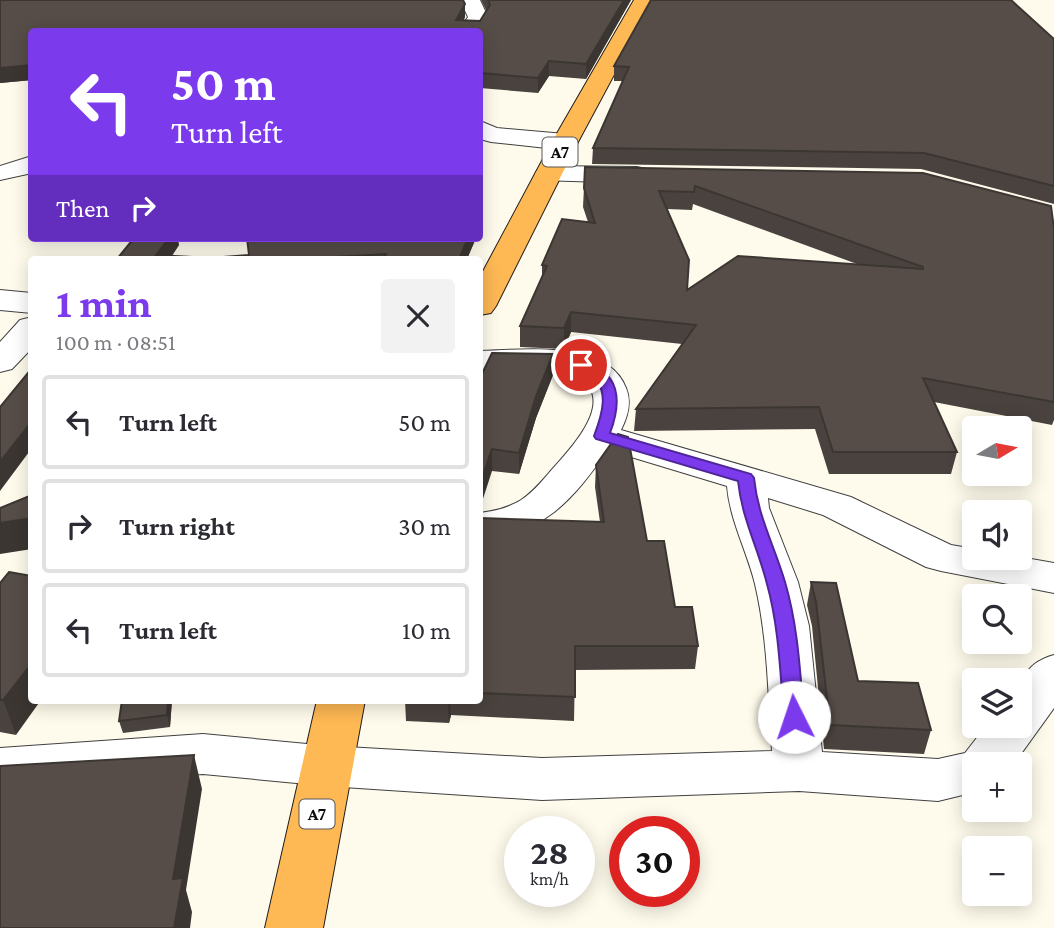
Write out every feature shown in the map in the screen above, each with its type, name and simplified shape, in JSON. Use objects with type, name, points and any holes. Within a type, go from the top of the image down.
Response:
[{"type":"highway","name":"A7","points":[[483,300],[565,142],[644,0]]},
{"type":"highway","name":"A7","points":[[294,928],[340,704]]},
{"type":"street","points":[[470,0],[478,17],[471,28]]},
{"type":"street","points":[[483,134],[565,142]]},
{"type":"street","points":[[1,174],[28,165]]},
{"type":"street","points":[[548,174],[660,175]]},
{"type":"street","points":[[0,300],[28,303]]},
{"type":"street","points":[[0,362],[28,331]]},
{"type":"street","points":[[483,361],[581,365],[595,371],[609,389],[611,409],[602,436],[551,497],[516,520],[483,526]]},
{"type":"street","points":[[602,436],[837,506],[941,557],[1054,578]]},
{"type":"street","points":[[746,478],[749,508],[776,582],[786,626],[799,771]]},
{"type":"street","points":[[1032,702],[1054,672]]},
{"type":"street","points":[[994,752],[1005,738]]},
{"type":"street","points":[[0,768],[203,754],[328,766],[542,779],[799,771],[938,780],[962,775]]},
{"type":"building","points":[[0,0],[463,0],[465,4],[456,20],[480,21],[490,5],[488,0],[624,0],[586,64],[549,61],[538,78],[483,73],[483,28],[28,28],[28,65],[0,68]]},
{"type":"building","points":[[651,0],[1011,0],[1054,39],[1054,186],[924,153],[593,148],[629,67],[614,66]]},
{"type":"building","points":[[585,167],[923,173],[1051,206],[1054,229],[1054,402],[923,378],[957,452],[833,452],[819,407],[636,409],[696,325],[571,312],[564,328],[520,326],[547,266],[542,265],[562,219],[595,223],[584,188]],"holes":[[[695,186],[923,267],[738,256],[687,290],[689,260],[659,191],[694,192]]]},
{"type":"building","points":[[131,242],[166,242],[156,255],[174,256],[119,256]]},
{"type":"building","points":[[247,242],[466,242],[460,256],[385,256],[386,254],[236,256],[249,255]]},
{"type":"building","points":[[492,353],[553,354],[536,396],[519,453],[492,449],[483,475],[483,372]]},
{"type":"building","points":[[28,373],[28,426],[0,462],[0,407]]},
{"type":"building","points":[[618,434],[628,437],[647,541],[664,541],[675,607],[692,607],[698,646],[575,646],[575,697],[483,693],[483,518],[604,522],[596,465]]},
{"type":"building","points":[[28,497],[28,519],[0,523],[0,508]]},
{"type":"building","points":[[9,572],[28,575],[28,668],[3,700],[0,700],[0,583]]},
{"type":"building","points":[[811,582],[836,583],[858,681],[918,683],[931,730],[830,725],[816,602]]},
{"type":"building","points":[[121,704],[168,704],[167,715],[119,721]]},
{"type":"building","points":[[194,755],[173,879],[183,878],[174,928],[0,928],[0,766]]},
{"type":"route","points":[[581,365],[601,376],[609,389],[611,409],[602,436],[746,478],[749,508],[776,582],[786,626],[794,717]]}]
